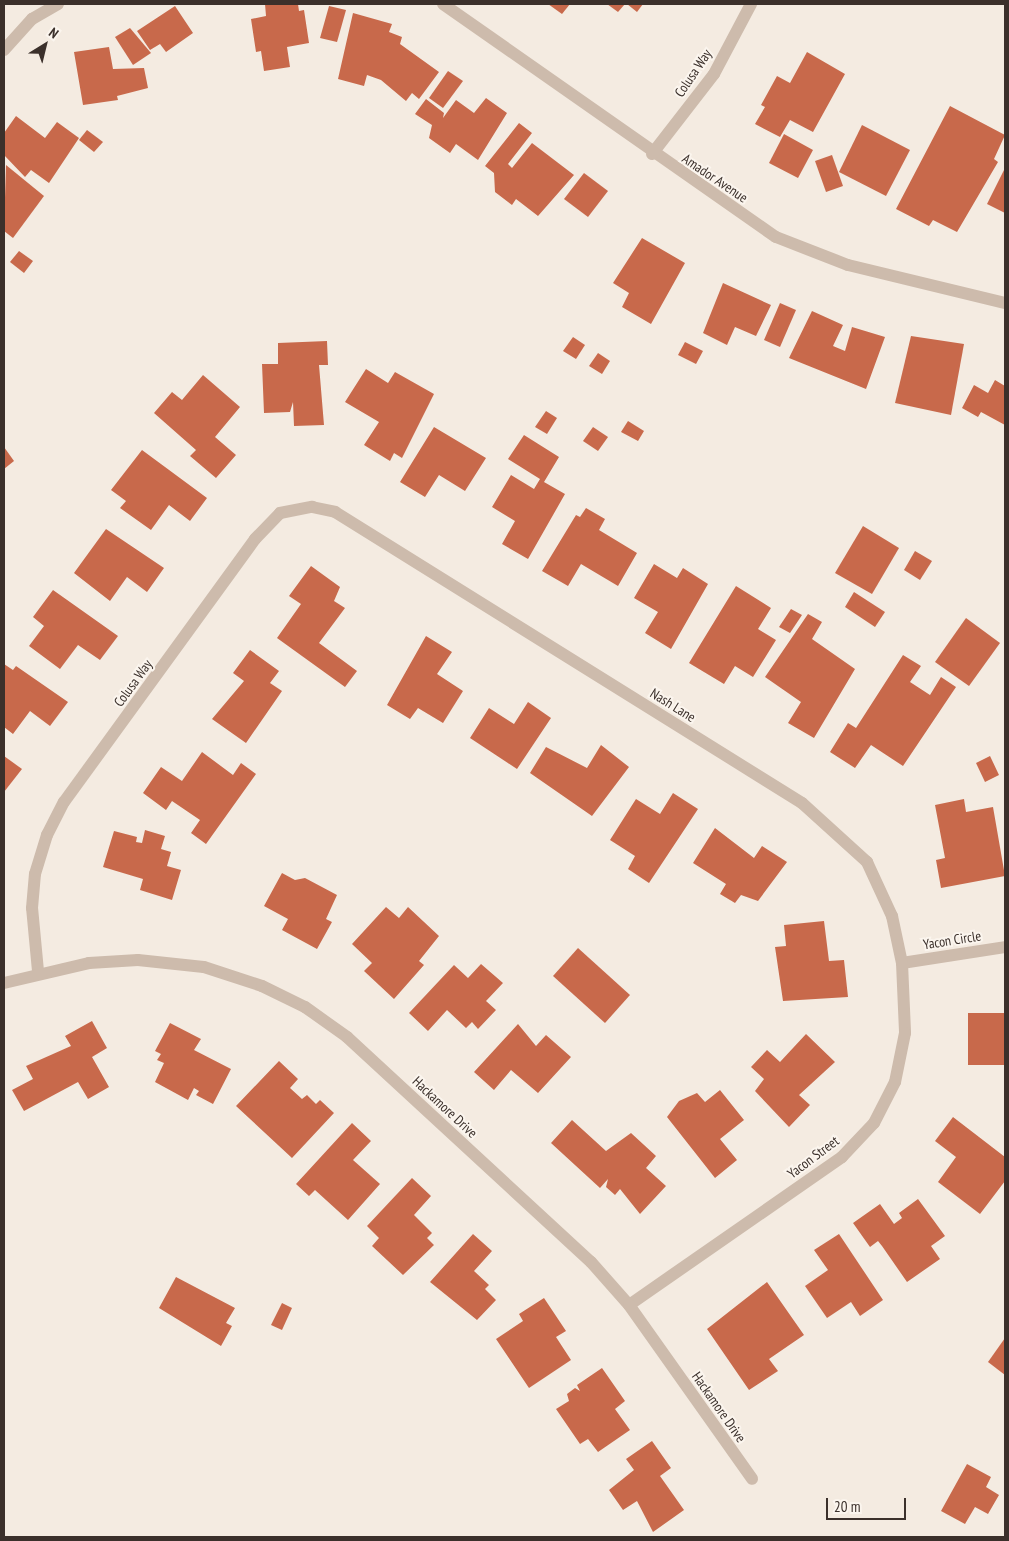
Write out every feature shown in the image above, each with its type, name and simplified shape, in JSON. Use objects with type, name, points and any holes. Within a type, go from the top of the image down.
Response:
[{"type":"street","points":[[4,50],[32,19],[58,4]]},
{"type":"street","name":"Amador Avenue","points":[[443,4],[652,154],[776,237],[848,265],[1005,303]]},
{"type":"street","name":"Colusa Way","points":[[652,154],[714,74],[751,4]]},
{"type":"street","name":"Colusa Way","points":[[38,972],[32,908],[35,874],[47,835],[64,802],[250,547],[280,513],[312,507],[335,512],[362,528]]},
{"type":"street","name":"Nash Lane","points":[[362,528],[793,798],[836,830],[867,862],[892,916],[902,963]]},
{"type":"street","name":"Yacon Circle","points":[[902,963],[1005,947]]},
{"type":"street","name":"Hackamore Drive","points":[[4,983],[38,972],[138,960],[204,967],[262,986],[305,1007],[347,1037],[592,1262],[629,1305],[752,1479]]},
{"type":"street","name":"Yacon Street","points":[[629,1305],[842,1157],[874,1123],[895,1082],[905,1033],[902,963]]},
{"type":"building","points":[[265,4],[298,4],[299,11],[304,10],[309,43],[287,47],[290,67],[264,71],[261,51],[256,52],[251,19],[266,16]]},
{"type":"building","points":[[548,4],[570,4],[562,14]]},
{"type":"building","points":[[607,4],[625,4],[618,12]]},
{"type":"building","points":[[627,4],[643,4],[637,12]]},
{"type":"building","points":[[175,6],[193,33],[166,52],[160,44],[150,50],[137,31]]},
{"type":"building","points":[[329,6],[346,10],[337,42],[320,38]]},
{"type":"building","points":[[353,13],[392,24],[389,32],[402,37],[400,44],[439,72],[419,99],[412,93],[406,101],[381,80],[367,75],[364,86],[338,79]]},
{"type":"building","points":[[130,28],[151,53],[133,65],[115,37]]},
{"type":"building","points":[[109,47],[113,69],[144,68],[148,88],[117,96],[118,100],[83,105],[74,52]]},
{"type":"building","points":[[807,52],[845,74],[813,132],[790,120],[780,137],[755,124],[765,107],[761,105],[777,76],[790,83]]},
{"type":"building","points":[[448,71],[463,81],[443,108],[429,98]]},
{"type":"building","points":[[486,98],[507,113],[478,160],[456,144],[450,153],[429,138],[432,125],[415,114],[426,99],[444,113],[443,118],[456,100],[474,113]]},
{"type":"building","points":[[950,106],[1005,135],[994,159],[998,162],[957,232],[933,220],[929,226],[896,209]]},
{"type":"building","points":[[16,116],[45,138],[57,122],[79,138],[49,183],[31,170],[25,177],[4,155],[4,133]]},
{"type":"building","points":[[519,123],[532,133],[508,164],[512,168],[532,143],[574,175],[538,216],[516,199],[512,205],[495,192],[494,173],[485,166]]},
{"type":"building","points":[[862,125],[910,150],[886,196],[839,172]]},
{"type":"building","points":[[87,130],[103,142],[94,152],[79,140]]},
{"type":"building","points":[[784,134],[813,150],[798,178],[769,163]]},
{"type":"building","points":[[832,155],[843,186],[826,192],[815,161]]},
{"type":"building","points":[[6,165],[44,196],[13,238],[4,231]]},
{"type":"building","points":[[1005,168],[1005,213],[987,204]]},
{"type":"building","points":[[584,173],[608,191],[588,217],[564,199]]},
{"type":"building","points":[[642,238],[685,263],[651,324],[622,307],[629,293],[613,283]]},
{"type":"building","points":[[19,251],[33,261],[24,273],[10,262]]},
{"type":"building","points":[[723,283],[771,305],[756,336],[735,327],[727,345],[703,333]]},
{"type":"building","points":[[780,303],[796,310],[780,347],[764,340]]},
{"type":"building","points":[[812,311],[843,325],[833,346],[845,351],[852,327],[885,337],[866,389],[789,358]]},
{"type":"building","points":[[911,336],[964,344],[951,415],[895,403]]},
{"type":"building","points":[[573,337],[585,345],[576,359],[563,351]]},
{"type":"building","points":[[327,341],[328,365],[319,365],[324,425],[294,426],[293,402],[290,412],[264,413],[262,364],[278,364],[278,343]]},
{"type":"building","points":[[685,342],[703,351],[696,364],[678,355]]},
{"type":"building","points":[[598,353],[610,361],[602,374],[589,366]]},
{"type":"building","points":[[366,369],[388,383],[395,372],[434,394],[402,458],[394,453],[390,461],[364,445],[379,422],[345,402]]},
{"type":"building","points":[[203,375],[240,407],[215,437],[236,455],[216,478],[190,456],[196,450],[154,413],[172,392],[182,400]]},
{"type":"building","points":[[995,380],[1005,386],[1005,425],[981,412],[978,417],[962,408],[974,385],[988,393]]},
{"type":"building","points":[[546,411],[557,418],[547,434],[535,427]]},
{"type":"building","points":[[628,421],[644,431],[638,441],[621,432]]},
{"type":"building","points":[[434,427],[486,458],[465,491],[439,475],[425,497],[400,482]]},
{"type":"building","points":[[593,427],[608,437],[598,451],[583,441]]},
{"type":"building","points":[[524,435],[559,457],[544,482],[565,494],[528,559],[502,544],[515,521],[492,507],[511,475],[534,489],[540,479],[508,459]]},
{"type":"building","points":[[4,447],[14,461],[4,469]]},
{"type":"building","points":[[142,450],[207,498],[190,521],[169,505],[151,530],[120,508],[126,501],[111,490]]},
{"type":"building","points":[[586,508],[605,519],[599,530],[637,553],[618,586],[581,564],[568,586],[542,571],[576,515],[580,517]]},
{"type":"building","points":[[863,526],[899,548],[872,594],[835,573]]},
{"type":"building","points":[[106,529],[164,568],[147,592],[127,577],[110,601],[74,573]]},
{"type":"building","points":[[915,551],[932,561],[920,580],[904,570]]},
{"type":"building","points":[[654,564],[677,578],[683,568],[708,584],[671,649],[645,633],[658,612],[634,598]]},
{"type":"building","points":[[311,566],[340,587],[334,601],[345,608],[319,643],[357,671],[345,687],[277,638],[301,604],[289,596]]},
{"type":"building","points":[[736,586],[771,608],[758,629],[776,640],[753,677],[735,666],[724,684],[689,663]]},
{"type":"building","points":[[53,590],[118,636],[100,660],[78,645],[60,669],[29,646],[44,626],[33,617]]},
{"type":"building","points":[[854,592],[885,612],[875,627],[845,607]]},
{"type":"building","points":[[791,609],[802,615],[790,633],[779,627]]},
{"type":"building","points":[[808,614],[822,622],[812,639],[855,669],[814,738],[788,723],[801,702],[765,677]]},
{"type":"building","points":[[966,618],[1000,643],[969,686],[935,662]]},
{"type":"building","points":[[426,636],[452,652],[437,674],[463,691],[443,723],[418,708],[410,719],[387,705]]},
{"type":"building","points":[[250,650],[279,671],[270,683],[282,691],[246,743],[212,719],[244,681],[233,673]]},
{"type":"building","points":[[903,655],[921,666],[910,682],[930,695],[941,677],[956,687],[903,766],[871,745],[855,768],[830,752],[848,723],[856,728]]},
{"type":"building","points":[[4,664],[13,670],[16,666],[68,702],[50,726],[30,711],[13,734],[4,727]]},
{"type":"building","points":[[528,702],[551,718],[517,769],[470,738],[489,708],[514,724]]},
{"type":"building","points":[[601,745],[629,767],[592,816],[530,773],[546,747],[587,768]]},
{"type":"building","points":[[202,752],[233,775],[241,763],[256,774],[206,844],[191,833],[200,820],[172,801],[166,810],[143,793],[161,767],[182,781]]},
{"type":"building","points":[[4,756],[22,769],[4,792]]},
{"type":"building","points":[[990,756],[999,775],[985,782],[976,763]]},
{"type":"building","points":[[673,793],[698,809],[649,883],[628,869],[635,856],[610,840],[636,799],[660,814]]},
{"type":"building","points":[[964,799],[966,812],[993,807],[1005,876],[941,888],[936,860],[945,858],[935,805]]},
{"type":"building","points":[[715,828],[754,858],[762,846],[787,862],[758,901],[741,895],[735,903],[720,894],[726,884],[693,863]]},
{"type":"building","points":[[145,830],[165,836],[161,849],[171,852],[167,866],[181,870],[172,900],[140,890],[143,879],[103,867],[114,831],[137,837],[136,842],[142,843]]},
{"type":"building","points":[[282,873],[295,880],[305,878],[337,895],[326,919],[332,922],[317,949],[282,930],[288,919],[264,906]]},
{"type":"building","points":[[386,907],[399,918],[408,907],[439,936],[419,961],[424,965],[394,999],[364,971],[372,963],[352,944]]},
{"type":"building","points":[[824,921],[829,961],[844,960],[848,997],[783,1001],[775,947],[786,946],[784,925]]},
{"type":"building","points":[[578,948],[630,995],[605,1023],[553,976]]},
{"type":"building","points":[[481,964],[503,983],[486,1001],[496,1010],[478,1029],[472,1022],[466,1028],[447,1010],[428,1031],[409,1013],[454,965],[468,978]]},
{"type":"building","points":[[968,1013],[1005,1013],[1005,1065],[968,1065]]},
{"type":"building","points":[[92,1021],[107,1048],[92,1057],[109,1087],[88,1099],[78,1082],[24,1111],[12,1090],[33,1079],[26,1066],[71,1046],[65,1036]]},
{"type":"building","points":[[170,1023],[201,1039],[194,1050],[231,1069],[213,1104],[196,1095],[199,1091],[194,1088],[188,1100],[155,1082],[164,1063],[157,1060],[161,1054],[155,1051]]},
{"type":"building","points":[[518,1024],[536,1046],[546,1035],[571,1057],[538,1093],[511,1070],[494,1090],[474,1072]]},
{"type":"building","points":[[806,1034],[835,1062],[799,1095],[810,1105],[789,1127],[755,1091],[764,1079],[751,1067],[767,1050],[780,1062]]},
{"type":"building","points":[[279,1061],[298,1079],[290,1088],[302,1099],[307,1095],[316,1104],[320,1100],[334,1113],[292,1158],[236,1106]]},
{"type":"building","points":[[720,1090],[744,1120],[720,1139],[737,1160],[715,1178],[667,1117],[679,1101],[697,1093],[705,1102]]},
{"type":"building","points":[[953,1117],[1005,1157],[1005,1181],[980,1214],[938,1182],[956,1157],[935,1141]]},
{"type":"building","points":[[572,1120],[606,1151],[631,1133],[656,1156],[646,1168],[666,1186],[640,1214],[620,1189],[615,1195],[606,1187],[608,1179],[600,1188],[551,1143]]},
{"type":"building","points":[[352,1123],[371,1141],[353,1160],[380,1184],[348,1220],[315,1190],[309,1196],[296,1184]]},
{"type":"building","points":[[412,1178],[431,1196],[414,1215],[432,1233],[427,1238],[434,1245],[403,1275],[372,1246],[379,1238],[367,1226]]},
{"type":"building","points":[[918,1199],[945,1236],[931,1246],[940,1259],[907,1282],[878,1241],[870,1247],[853,1223],[880,1204],[894,1224],[902,1218],[899,1213]]},
{"type":"building","points":[[473,1234],[492,1251],[474,1271],[489,1285],[485,1289],[496,1300],[477,1320],[430,1282]]},
{"type":"building","points":[[839,1234],[883,1300],[860,1316],[851,1302],[827,1318],[805,1286],[828,1270],[814,1250]]},
{"type":"building","points":[[176,1277],[235,1308],[226,1323],[232,1326],[221,1346],[159,1308]]},
{"type":"building","points":[[767,1282],[804,1335],[769,1359],[778,1371],[749,1390],[707,1329]]},
{"type":"building","points":[[544,1298],[566,1331],[556,1337],[571,1360],[529,1388],[496,1339],[523,1321],[519,1314]]},
{"type":"building","points":[[282,1303],[292,1308],[282,1330],[271,1325]]},
{"type":"building","points":[[1005,1338],[1005,1375],[988,1362]]},
{"type":"building","points":[[602,1368],[625,1401],[615,1409],[630,1430],[598,1452],[588,1439],[580,1444],[556,1409],[569,1401],[567,1394],[575,1388],[580,1391],[577,1385]]},
{"type":"building","points":[[652,1441],[671,1468],[660,1476],[684,1510],[653,1532],[637,1501],[623,1510],[609,1490],[634,1470],[626,1459]]},
{"type":"building","points":[[967,1464],[991,1477],[986,1487],[999,1495],[988,1514],[975,1507],[965,1524],[941,1511]]}]
